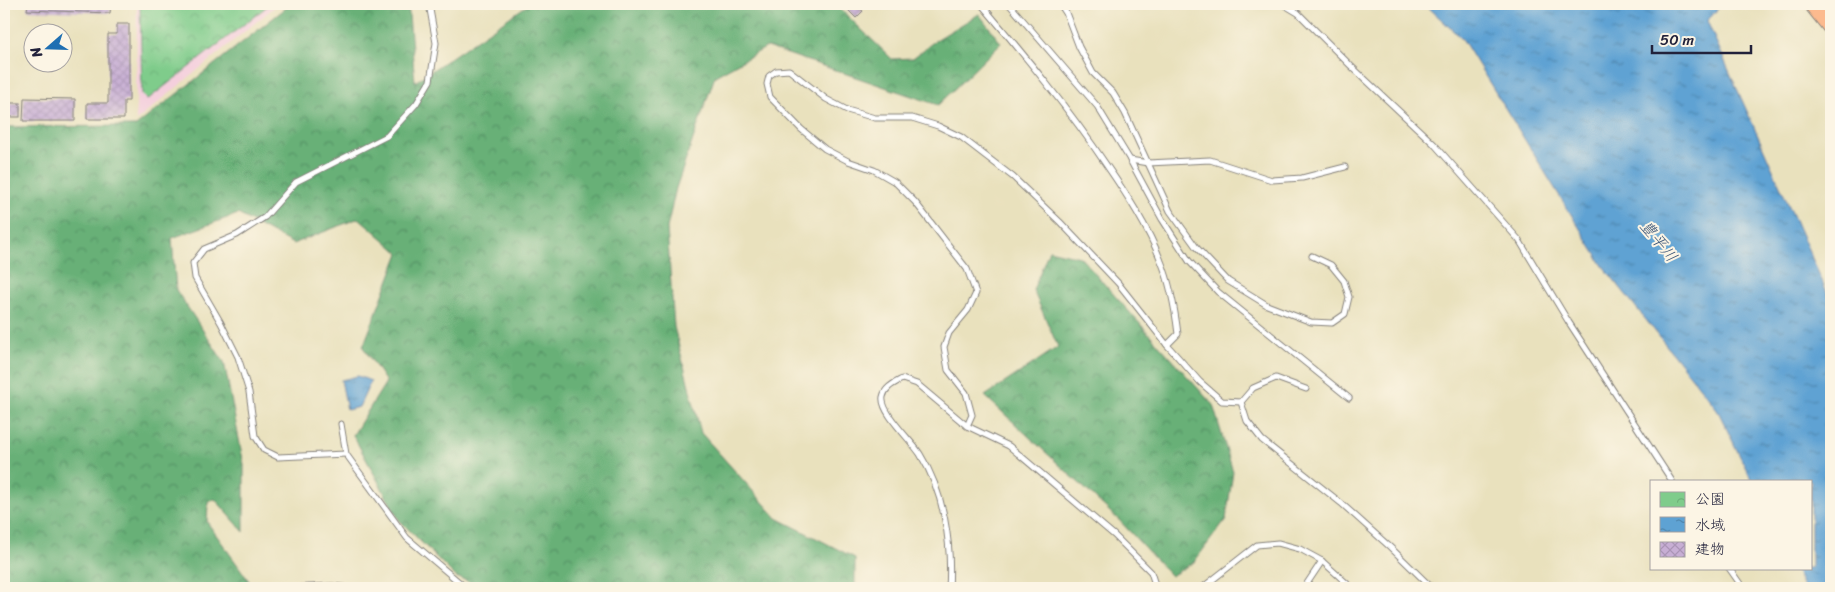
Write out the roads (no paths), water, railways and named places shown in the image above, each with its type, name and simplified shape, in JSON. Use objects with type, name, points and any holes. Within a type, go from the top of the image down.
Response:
[{"type":"highway","points":[[1814,4],[1831,25]]},
{"type":"lane","points":[[346,454],[278,456],[264,450],[255,436],[249,392],[238,357],[195,278],[192,263],[204,249],[237,235],[265,217],[296,182],[387,136],[416,104],[430,81],[436,43],[429,4]]},
{"type":"lane","points":[[982,4],[1087,136],[1130,200],[1161,261],[1174,300],[1178,334],[1167,345]]},
{"type":"lane","points":[[1009,4],[1097,106],[1130,160],[1162,220],[1190,261],[1206,280],[1218,292],[1349,398]]},
{"type":"lane","points":[[1060,4],[1066,13],[1079,47],[1093,73],[1113,94],[1125,113],[1170,211],[1196,247],[1228,281],[1267,306],[1311,322],[1332,323],[1345,314],[1349,297],[1344,281],[1331,265],[1312,256]]},
{"type":"lane","points":[[1283,4],[1298,13],[1434,144],[1520,240],[1568,321],[1671,480]]},
{"type":"lane","points":[[967,426],[972,415],[966,394],[948,370],[944,347],[949,333],[968,310],[976,293],[967,269],[915,202],[895,182],[874,170],[825,149],[770,97],[767,84],[769,76],[776,71],[789,70],[826,99],[847,110],[875,118],[912,118],[938,126],[961,137],[1013,177],[1060,222],[1118,283],[1167,345],[1200,382],[1222,401],[1241,402]]},
{"type":"lane","points":[[1130,160],[1148,163],[1210,160],[1272,180],[1302,178],[1345,167]]},
{"type":"lane","points":[[1241,402],[1253,388],[1276,378],[1306,389]]},
{"type":"lane","points":[[949,588],[948,535],[933,478],[920,454],[885,408],[883,397],[889,386],[902,379],[917,384],[967,426],[1008,446],[1114,535],[1151,572],[1156,588]]},
{"type":"lane","points":[[1241,402],[1247,421],[1262,440],[1340,503],[1390,547],[1432,588]]},
{"type":"lane","points":[[341,424],[346,454],[407,538],[466,588]]},
{"type":"lane","points":[[1202,588],[1257,546],[1278,543],[1300,549],[1322,561],[1352,588]]},
{"type":"lane","points":[[1304,588],[1322,561]]},
{"type":"lane","points":[[1730,570],[1742,588]]},
{"type":"lane","points":[[288,588],[332,586],[350,588]]},
{"type":"water","name":"豊平川","points":[[1425,4],[1722,4],[1707,21],[1831,301],[1831,588],[1804,588],[1795,570],[1812,570],[1812,480],[1752,480],[1717,409],[1603,266],[1463,40]]},
{"type":"water","points":[[358,376],[371,381],[359,407],[347,410],[341,380]]}]
